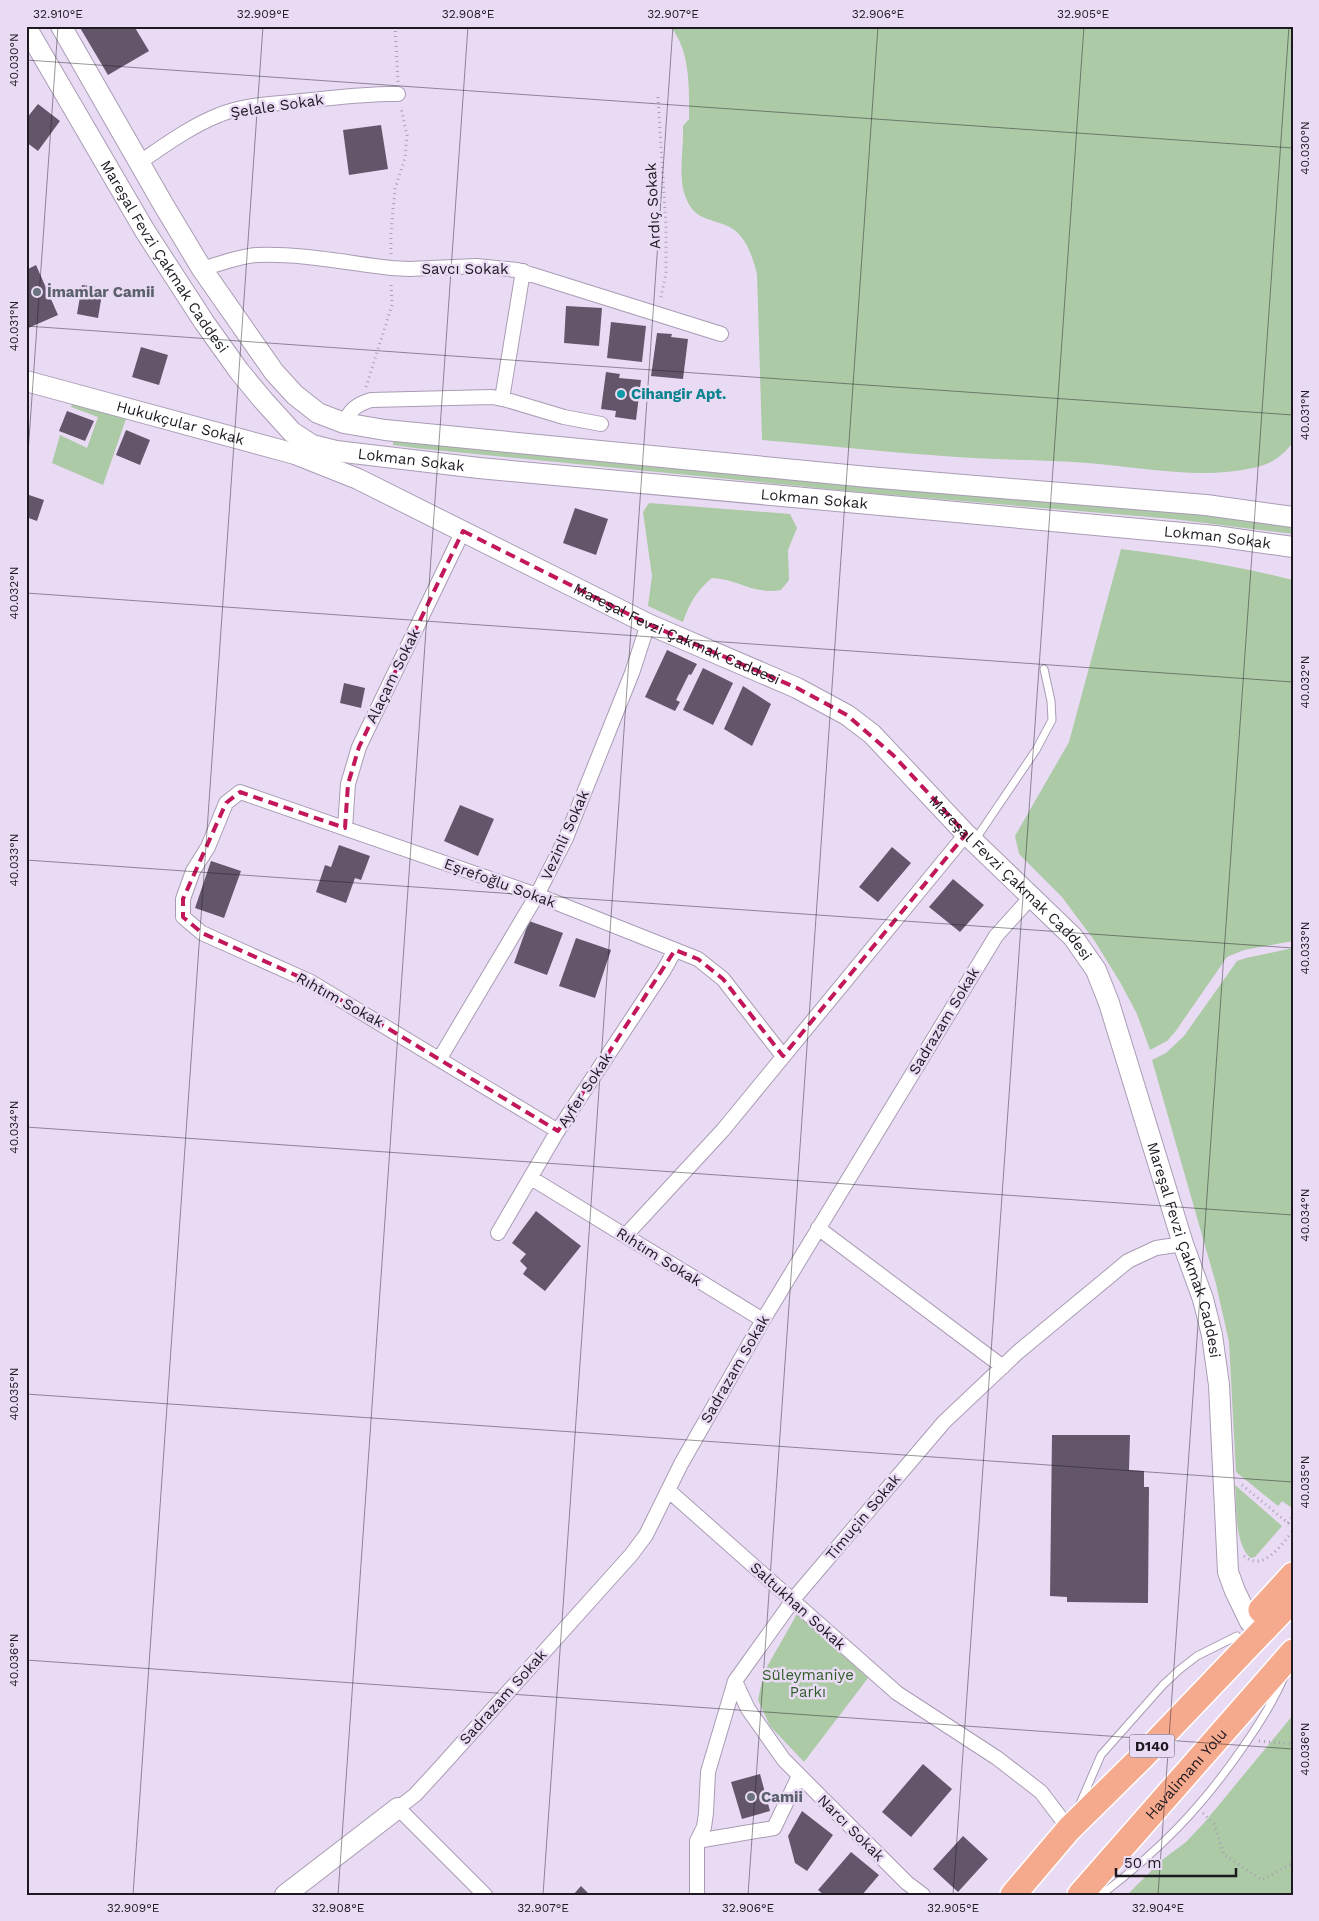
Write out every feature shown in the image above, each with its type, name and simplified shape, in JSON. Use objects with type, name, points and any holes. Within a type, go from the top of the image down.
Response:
[{"type":"highway","points":[[1141,1758],[1243,1629],[1293,1575]]},
{"type":"highway","name":"D140","points":[[1013,1895],[1070,1829],[1293,1600]]},
{"type":"highway","name":"Havalimanı Yolu","points":[[1080,1895],[1293,1654]]},
{"type":"main road","name":"Mareşal Fevzi Çakmak Caddesi","points":[[61,26],[202,269],[284,384],[308,407],[344,423]]},
{"type":"main road","name":"Mareşal Fevzi Çakmak Caddesi","points":[[26,27],[145,231],[204,322],[239,371],[292,432],[334,459],[358,479],[648,624],[797,688],[846,714],[872,734],[970,837],[1073,937],[1096,970],[1109,1003],[1183,1244],[1203,1299],[1216,1359],[1220,1394],[1228,1572],[1235,1591],[1243,1629]]},
{"type":"main road","name":"Hukukçular Sokak","points":[[26,381],[295,454],[334,459]]},
{"type":"main road","name":"Lokman Sokak","points":[[1293,517],[1206,505],[858,476],[385,430],[344,423],[334,459],[480,468],[1215,536],[1293,547]]},
{"type":"main road","points":[[285,1895],[398,1808]]},
{"type":"street","name":"Şelale Sokak","points":[[140,162],[218,115],[234,110],[254,106],[366,94],[398,94]]},
{"type":"street","name":"Savcı Sokak","points":[[202,269],[256,255],[391,268],[476,266],[523,271],[721,334]]},
{"type":"street","points":[[502,398],[523,271]]},
{"type":"street","points":[[362,402],[457,396],[502,398],[564,417],[601,424]]},
{"type":"street","name":"Lokman Sokak","points":[[344,423],[349,412],[362,402]]},
{"type":"street","name":"Alaçam Sokak","points":[[344,828],[348,784],[359,747],[463,531]]},
{"type":"street","name":"Vezinli Sokak","points":[[440,1058],[537,895],[566,838],[632,673],[648,624]]},
{"type":"street","name":"Eşrefoğlu Sokak","points":[[208,847],[226,804],[240,792],[537,895],[698,959],[723,979],[783,1056]]},
{"type":"street","points":[[625,1236],[723,1130],[783,1056],[970,837]]},
{"type":"street","name":"Rıhtım Sokak","points":[[208,847],[194,871],[183,899],[183,917],[202,933],[311,982],[440,1058],[558,1131]]},
{"type":"street","name":"Sadrazam Sokak","points":[[398,1808],[415,1795],[631,1555],[646,1535],[681,1464],[762,1320],[996,936],[1032,896]]},
{"type":"street","name":"Ayfer Sokak","points":[[498,1233],[558,1131],[664,970],[675,950]]},
{"type":"street","name":"Rıhtım Sokak","points":[[531,1178],[762,1320]]},
{"type":"street","points":[[818,1228],[1003,1367]]},
{"type":"street","name":"Timuçin Sokak","points":[[697,1895],[697,1841],[704,1827],[710,1762],[735,1681],[792,1602],[944,1422],[1003,1367],[1128,1261],[1156,1248],[1183,1244]]},
{"type":"street","name":"Saltukhan Sokak","points":[[668,1490],[792,1602],[897,1693],[997,1758],[1041,1792],[1070,1829]]},
{"type":"street","name":"Narcı Sokak","points":[[735,1681],[748,1710],[784,1760],[907,1883],[923,1895]]},
{"type":"street","points":[[697,1841],[774,1828],[799,1776]]},
{"type":"street","points":[[398,1808],[485,1895]]},
{"type":"lane","points":[[970,837],[1036,750],[1052,720],[1051,701],[1044,669]]},
{"type":"lane","points":[[1070,1829],[1101,1755],[1179,1670],[1197,1656],[1243,1629]]},
{"type":"lane","points":[[1101,1895],[1156,1850],[1197,1808],[1221,1779],[1276,1695],[1293,1654]]},
{"type":"path","points":[[362,402],[392,305],[391,232],[395,189],[405,158],[407,136],[398,94],[395,26]]},
{"type":"path","name":"Ardıç Sokak","points":[[657,314],[666,274],[666,227],[658,97]]},
{"type":"path","points":[[1239,1483],[1293,1529],[1280,1547],[1264,1559],[1250,1560],[1241,1551]]},
{"type":"path","points":[[1288,1523],[1293,1516]]},
{"type":"path","points":[[1248,1740],[1293,1744]]},
{"type":"path","points":[[1197,1808],[1214,1824],[1224,1855],[1262,1880],[1293,1863]]},
{"type":"highlighted area","points":[[463,531],[648,624],[797,688],[847,715],[893,755],[966,834],[783,1056],[723,979],[698,959],[675,950],[558,1131],[311,982],[202,933],[183,917],[183,899],[226,803],[240,792],[345,828],[348,784],[359,747]]},
{"type":"green space","points":[[670,26],[1293,26],[1293,442],[1285,452],[1265,465],[1233,471],[1191,473],[1073,462],[987,459],[762,440],[757,274],[747,245],[738,233],[732,228],[697,214],[686,198],[682,183],[681,166],[683,126],[689,119],[689,83],[682,47]]},
{"type":"green space","points":[[75,398],[127,416],[103,485],[52,463],[60,435],[87,448],[98,417],[71,407]]},
{"type":"green space","points":[[393,440],[1141,508],[1293,526],[1293,534],[1173,519],[879,494],[415,448],[393,445]]},
{"type":"green space","points":[[649,503],[790,514],[797,528],[788,550],[789,580],[781,590],[771,591],[754,589],[730,581],[712,578],[694,598],[683,622],[648,606],[652,576],[643,512]]},
{"type":"green space","points":[[1121,549],[1207,562],[1293,580],[1293,941],[1244,950],[1227,957],[1175,1032],[1167,1041],[1150,1050],[1137,1014],[1094,940],[1062,897],[1019,854],[1015,836],[1069,742]]},
{"type":"green space","points":[[1293,948],[1292,1508],[1282,1501],[1278,1506],[1236,1472],[1229,1342],[1216,1284],[1152,1060],[1166,1053],[1184,1036],[1237,961]]},
{"type":"green space","points":[[1235,1485],[1282,1526],[1255,1557],[1251,1558],[1246,1552],[1239,1535]]},
{"type":"green space","name":"Süleymaniye Parkı","points":[[797,1614],[868,1678],[804,1762],[770,1726],[758,1700],[764,1672]]},
{"type":"green space","points":[[1293,1715],[1293,1895],[1127,1895],[1162,1860],[1186,1842],[1204,1823]]},
{"type":"building","points":[[79,26],[134,26],[149,51],[108,75]]},
{"type":"building","points":[[38,104],[60,121],[38,151],[26,142],[26,119]]},
{"type":"building","points":[[381,125],[388,169],[349,175],[343,130]]},
{"type":"building","name":"İmamlar Camii","points":[[36,265],[58,315],[26,329],[26,270]]},
{"type":"building","points":[[82,285],[103,288],[98,318],[77,314]]},
{"type":"building","points":[[566,306],[602,308],[599,346],[564,343]]},
{"type":"building","points":[[611,322],[646,326],[642,362],[607,358]]},
{"type":"building","points":[[657,333],[672,334],[671,337],[688,339],[683,379],[651,376]]},
{"type":"building","points":[[141,347],[168,355],[159,385],[132,377]]},
{"type":"building","name":"Cihangir Apt.","points":[[606,372],[620,374],[619,378],[641,380],[636,420],[615,417],[616,411],[601,409]]},
{"type":"building","points":[[67,411],[94,421],[85,441],[59,431]]},
{"type":"building","points":[[126,430],[150,440],[140,465],[116,455]]},
{"type":"building","points":[[26,494],[44,500],[37,521],[26,517]]},
{"type":"building","points":[[575,508],[608,519],[596,555],[563,543]]},
{"type":"building","points":[[667,650],[697,664],[691,675],[689,674],[676,700],[680,702],[675,711],[645,697]]},
{"type":"building","points":[[703,668],[733,683],[713,725],[683,710]]},
{"type":"building","points":[[344,683],[365,688],[361,708],[340,703]]},
{"type":"building","points":[[743,686],[771,704],[752,746],[724,729]]},
{"type":"building","points":[[460,805],[494,819],[478,856],[444,841]]},
{"type":"building","points":[[339,845],[370,856],[361,880],[355,878],[346,903],[316,892],[325,865],[331,867]]},
{"type":"building","points":[[892,847],[911,863],[878,902],[859,887]]},
{"type":"building","points":[[211,861],[241,871],[224,918],[195,908]]},
{"type":"building","points":[[953,879],[984,905],[960,932],[929,907]]},
{"type":"building","points":[[529,921],[563,933],[547,975],[514,963]]},
{"type":"building","points":[[576,938],[611,950],[595,998],[559,986]]},
{"type":"building","points":[[536,1211],[581,1246],[545,1291],[523,1274],[527,1268],[520,1261],[526,1254],[512,1243]]},
{"type":"building","points":[[1052,1435],[1130,1435],[1129,1470],[1144,1471],[1144,1487],[1149,1487],[1148,1603],[1067,1602],[1067,1597],[1050,1596]]},
{"type":"building","points":[[923,1764],[952,1789],[911,1837],[882,1812]]},
{"type":"building","name":"Camii","points":[[760,1774],[770,1811],[742,1819],[731,1782]]},
{"type":"building","points":[[802,1811],[833,1835],[807,1871],[795,1863],[788,1836]]},
{"type":"building","points":[[963,1836],[988,1859],[958,1892],[933,1869]]},
{"type":"building","points":[[851,1852],[879,1875],[862,1895],[824,1895],[818,1890]]},
{"type":"building","points":[[581,1886],[590,1895],[573,1895]]},
{"type":"place","name":"İmamlar Camii","points":[[37,292]]},
{"type":"place","name":"Cihangir Apt.","points":[[621,394]]},
{"type":"place","name":"Camii","points":[[751,1797]]}]
